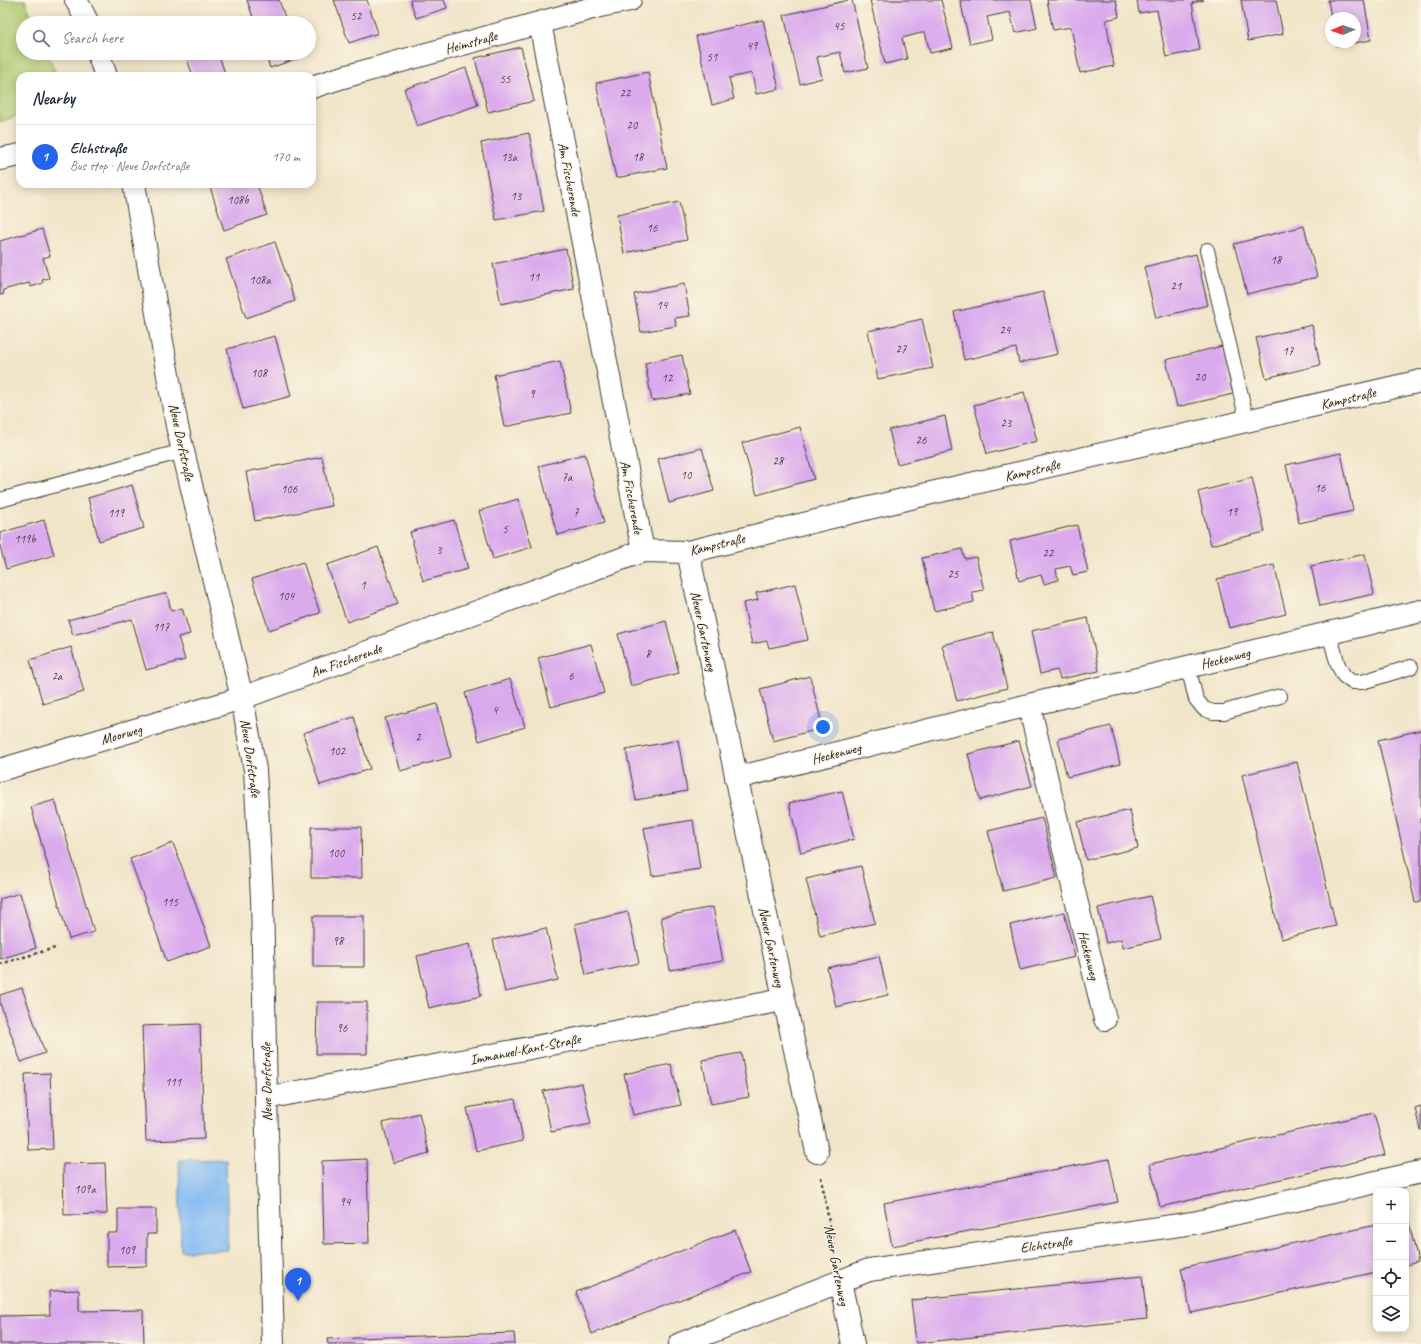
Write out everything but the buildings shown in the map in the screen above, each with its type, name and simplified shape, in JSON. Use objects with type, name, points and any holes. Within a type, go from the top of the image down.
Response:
[{"type":"street","points":[[76,0],[84,16]]},
{"type":"street","name":"Heimstraße","points":[[316,86],[600,6],[630,0]]},
{"type":"street","name":"Am Fischerende","points":[[242,698],[643,551],[540,23]]},
{"type":"street","points":[[100,60],[105,72]]},
{"type":"street","points":[[0,159],[16,156]]},
{"type":"street","name":"Neue Dorfstraße","points":[[135,188],[183,451],[242,698],[256,778],[262,897],[273,1344]]},
{"type":"street","name":"Kampstraße","points":[[643,551],[688,552],[926,494],[1421,381]]},
{"type":"street","name":"Neuer Gartenweg","points":[[688,552],[817,1152]]},
{"type":"street","name":"Heckenweg","points":[[736,778],[1029,705],[1421,611]]},
{"type":"street","name":"Moorweg","points":[[0,770],[242,698]]},
{"type":"street","name":"Heckenweg","points":[[1029,705],[1105,1020]]},
{"type":"street","name":"Immanuel-Kant-Straße","points":[[266,1098],[784,1000]]},
{"type":"street","name":"Elchstraße","points":[[680,1344],[870,1270],[1193,1223],[1421,1172]]},
{"type":"street","name":"Neuer Gartenweg","points":[[840,1281],[853,1344]]},
{"type":"lane","points":[[1208,250],[1247,421]]},
{"type":"lane","points":[[0,500],[183,451]]},
{"type":"lane","points":[[1329,633],[1338,665],[1344,676],[1352,682],[1362,682],[1411,667]]},
{"type":"lane","points":[[1188,667],[1196,699],[1204,709],[1213,712],[1224,712],[1280,696]]},
{"type":"path","points":[[0,964],[55,948]]},
{"type":"path","name":"Neuer Gartenweg","points":[[817,1152],[840,1281]]},
{"type":"green space","points":[[0,0],[25,0],[31,16],[16,16],[16,60],[50,60],[55,72],[16,72],[16,116],[0,122]]},
{"type":"water","points":[[226,1159],[228,1250],[181,1251],[179,1160]]},
{"type":"place","name":"Elchstraße","points":[[298,1301]]}]
